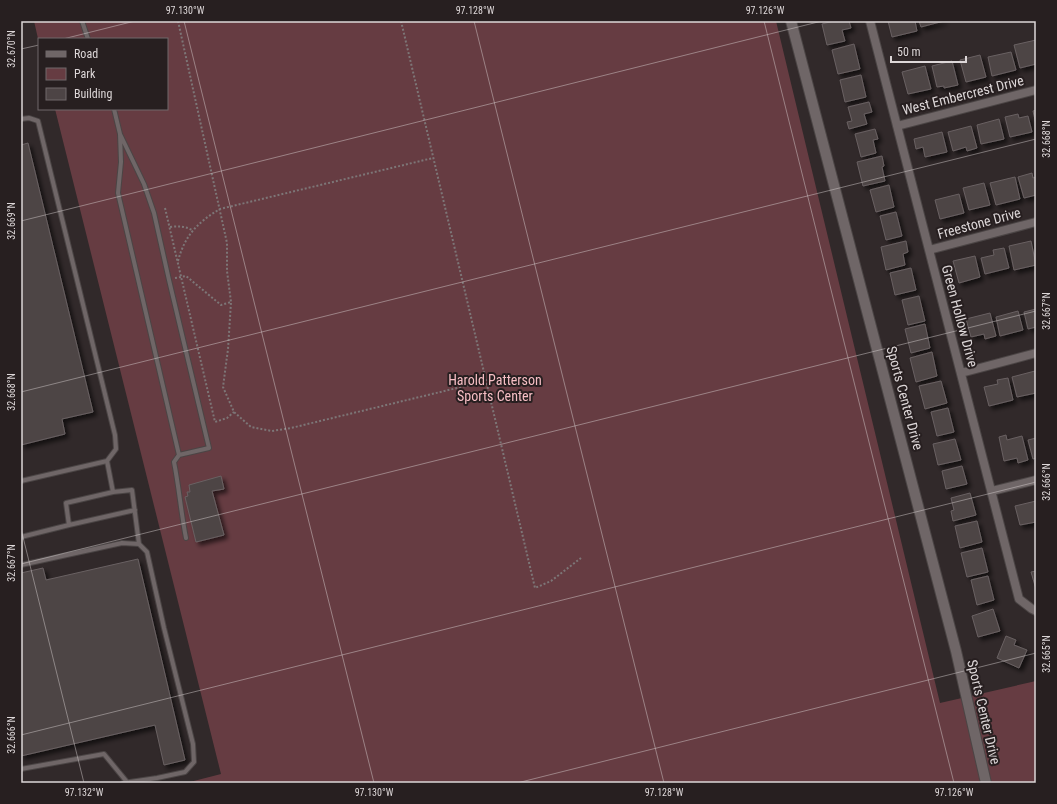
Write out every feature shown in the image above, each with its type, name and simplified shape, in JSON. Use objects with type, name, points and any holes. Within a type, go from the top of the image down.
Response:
[{"type":"street","name":"Sports Center Drive","points":[[791,21],[954,644],[986,783]]},
{"type":"street","name":"Green Hollow Drive","points":[[870,21],[1019,598],[1035,611]]},
{"type":"street","name":"West Embercrest Drive","points":[[897,126],[1036,90]]},
{"type":"street","name":"Freestone Drive","points":[[929,250],[1036,222]]},
{"type":"street","points":[[961,373],[1036,354]]},
{"type":"street","points":[[992,491],[1036,480]]},
{"type":"lane","points":[[82,21],[88,38]]},
{"type":"lane","points":[[114,110],[120,134],[121,162],[118,193],[179,455]]},
{"type":"lane","points":[[21,119],[29,118],[38,121],[115,435],[116,449],[107,461],[21,481]]},
{"type":"lane","points":[[120,134],[144,184],[154,213],[168,280],[209,448],[179,455],[174,462],[179,485],[180,509],[186,538]]},
{"type":"lane","points":[[107,461],[113,492]]},
{"type":"lane","points":[[69,525],[66,503],[113,492],[132,490],[139,544],[147,552],[193,744],[194,762],[185,772],[123,783]]},
{"type":"lane","points":[[21,537],[135,510]]},
{"type":"lane","points":[[21,565],[122,543],[139,544]]},
{"type":"lane","points":[[21,769],[104,754],[127,782]]},
{"type":"path","points":[[178,21],[227,243],[227,271],[232,302],[223,387],[234,412],[251,427],[272,431],[291,428],[486,381]]},
{"type":"path","points":[[401,21],[535,588],[551,581],[581,558]]},
{"type":"path","points":[[178,261],[181,251],[192,230],[220,208],[433,158]]},
{"type":"path","points":[[165,208],[215,422],[227,418],[234,412]]},
{"type":"path","points":[[170,227],[188,227],[192,230]]},
{"type":"path","points":[[168,280],[186,276],[221,305],[232,302]]},
{"type":"green space","name":"Harold Patterson Sports Center","points":[[34,21],[776,21],[940,703],[1036,681],[1036,783],[186,783],[221,774],[55,110],[168,110],[168,38],[38,39]]},
{"type":"building","points":[[834,21],[849,21],[851,28],[842,30],[845,41],[827,45],[822,24]]},
{"type":"building","points":[[888,21],[915,21],[917,31],[892,37]]},
{"type":"building","points":[[919,21],[944,21],[921,27]]},
{"type":"building","points":[[1036,40],[1036,64],[1020,68],[1014,45]]},
{"type":"building","points":[[854,44],[860,69],[838,74],[832,50]]},
{"type":"building","points":[[1011,52],[1016,70],[992,76],[988,57]]},
{"type":"building","points":[[980,55],[986,77],[966,82],[960,60]]},
{"type":"building","points":[[952,61],[958,85],[944,88],[944,86],[937,87],[932,66]]},
{"type":"building","points":[[925,66],[931,89],[908,94],[902,72]]},
{"type":"building","points":[[861,75],[866,97],[845,102],[840,80]]},
{"type":"building","points":[[869,102],[872,112],[864,114],[867,124],[849,129],[847,122],[852,121],[848,107]]},
{"type":"building","points":[[1036,110],[1036,124],[1033,111]]},
{"type":"building","points":[[1018,114],[1019,118],[1028,116],[1032,132],[1010,137],[1005,117]]},
{"type":"building","points":[[999,119],[1004,139],[981,144],[977,125]]},
{"type":"building","points":[[971,126],[977,148],[967,151],[966,147],[953,151],[948,132]]},
{"type":"building","points":[[875,129],[878,139],[873,140],[876,153],[861,157],[855,134]]},
{"type":"building","points":[[942,132],[947,152],[925,157],[923,147],[916,149],[914,139]]},
{"type":"building","points":[[28,143],[93,412],[62,419],[65,434],[21,445],[21,145]]},
{"type":"building","points":[[882,156],[884,166],[882,167],[885,181],[863,186],[857,162]]},
{"type":"building","points":[[1032,173],[1033,178],[1036,177],[1036,195],[1024,198],[1018,177]]},
{"type":"building","points":[[1015,177],[1020,199],[996,205],[990,183]]},
{"type":"building","points":[[984,183],[990,205],[969,210],[963,188]]},
{"type":"building","points":[[889,185],[894,207],[876,212],[870,190]]},
{"type":"building","points":[[959,194],[964,213],[940,219],[935,200]]},
{"type":"building","points":[[896,212],[902,236],[886,240],[880,216]]},
{"type":"building","points":[[906,241],[908,252],[903,254],[905,265],[886,270],[881,247]]},
{"type":"building","points":[[1031,241],[1036,265],[1014,270],[1009,246]]},
{"type":"building","points":[[1004,248],[1009,268],[985,274],[981,258],[994,255],[993,250]]},
{"type":"building","points":[[975,256],[980,277],[959,283],[953,261]]},
{"type":"building","points":[[911,268],[916,290],[895,295],[890,273]]},
{"type":"building","points":[[919,296],[925,321],[908,325],[902,300]]},
{"type":"building","points":[[1036,309],[1036,327],[1028,329],[1024,312]]},
{"type":"building","points":[[1018,311],[1023,330],[1000,336],[996,317]]},
{"type":"building","points":[[990,313],[996,336],[985,339],[984,334],[971,337],[966,319]]},
{"type":"building","points":[[925,324],[930,348],[911,353],[905,329]]},
{"type":"building","points":[[932,352],[937,376],[916,382],[910,358]]},
{"type":"building","points":[[1035,371],[1036,393],[1017,397],[1012,377]]},
{"type":"building","points":[[1008,378],[1013,400],[989,406],[984,387],[998,384],[997,380]]},
{"type":"building","points":[[941,381],[947,403],[925,409],[919,386]]},
{"type":"building","points":[[948,408],[954,432],[937,436],[931,412]]},
{"type":"building","points":[[1006,435],[1007,440],[1022,436],[1028,460],[1018,463],[1017,458],[1004,461],[999,437]]},
{"type":"building","points":[[1036,438],[1036,458],[1033,459],[1028,440]]},
{"type":"building","points":[[955,439],[961,460],[938,465],[933,444]]},
{"type":"building","points":[[962,466],[967,484],[946,489],[942,471]]},
{"type":"building","points":[[221,476],[224,489],[212,491],[224,535],[196,542],[185,497],[188,496],[187,492],[190,492],[189,485]]},
{"type":"building","points":[[970,493],[976,515],[953,521],[951,511],[954,510],[951,498]]},
{"type":"building","points":[[1036,501],[1036,522],[1020,525],[1015,506]]},
{"type":"building","points":[[977,521],[982,542],[960,548],[955,526]]},
{"type":"building","points":[[982,548],[988,572],[967,577],[961,553]]},
{"type":"building","points":[[138,559],[185,760],[164,765],[155,725],[21,756],[21,573],[43,568],[46,580]]},
{"type":"building","points":[[1036,571],[1036,589],[1031,572]]},
{"type":"building","points":[[988,576],[994,600],[977,605],[971,580]]},
{"type":"building","points":[[993,609],[1000,631],[978,637],[972,616]]},
{"type":"building","points":[[1006,636],[1016,640],[1014,645],[1027,650],[1019,668],[997,658]]}]
